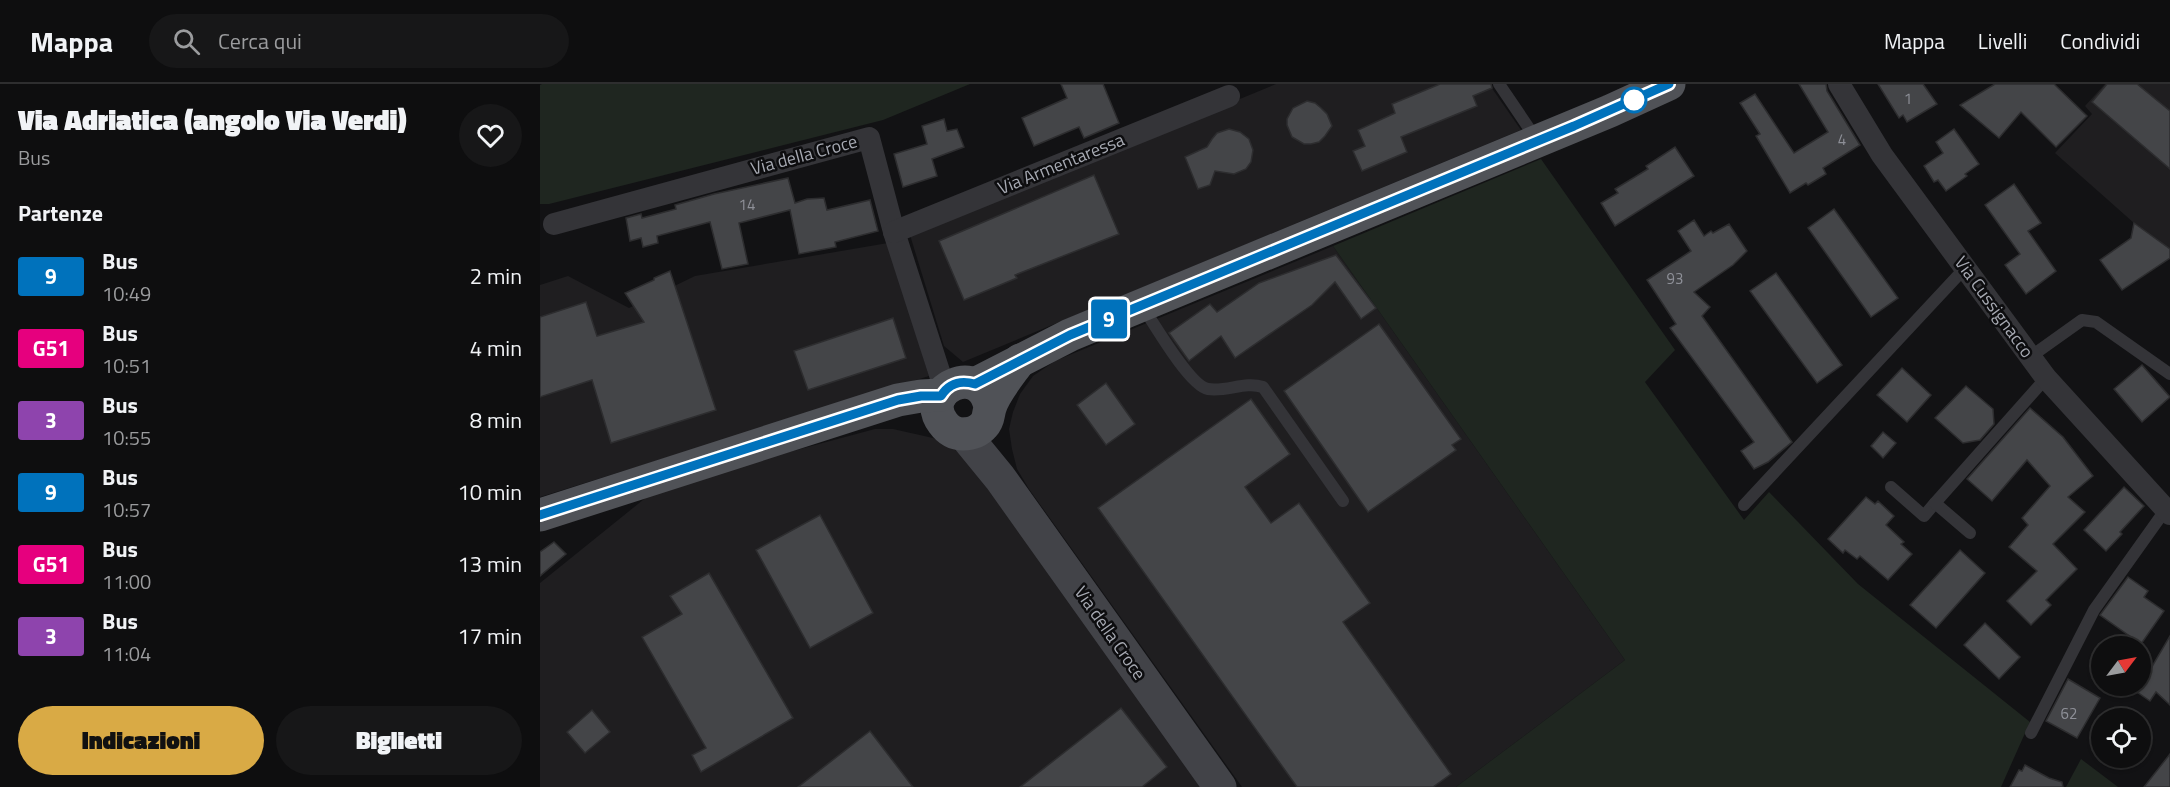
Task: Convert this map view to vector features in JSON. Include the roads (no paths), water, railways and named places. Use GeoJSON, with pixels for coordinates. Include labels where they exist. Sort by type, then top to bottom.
{"type":"FeatureCollection","features":[{"type":"Feature","properties":{"kind":"main road"},"geometry":{"type":"LineString","coordinates":[[540,515],[898,400],[921,396],[965,409],[1021,359],[1070,335],[1538,141],[1669,84]]}},
{"type":"Feature","properties":{"kind":"main road","name":"Via della Croce"},"geometry":{"type":"LineString","coordinates":[[965,409],[1000,478],[1218,786]]}},
{"type":"Feature","properties":{"kind":"street","name":"Via Cussignacco"},"geometry":{"type":"LineString","coordinates":[[1839,84],[1882,155],[2046,378],[2168,511]]}},
{"type":"Feature","properties":{"kind":"street","name":"Via Armentaressa"},"geometry":{"type":"LineString","coordinates":[[894,232],[1229,96]]}},
{"type":"Feature","properties":{"kind":"street","name":"Via della Croce"},"geometry":{"type":"LineString","coordinates":[[554,224],[869,138],[894,232],[965,409]]}},
{"type":"Feature","properties":{"kind":"lane"},"geometry":{"type":"LineString","coordinates":[[1498,84],[1538,141]]}},
{"type":"Feature","properties":{"kind":"lane"},"geometry":{"type":"LineString","coordinates":[[1744,505],[1965,268]]}},
{"type":"Feature","properties":{"kind":"lane"},"geometry":{"type":"LineString","coordinates":[[1143,306],[1166,344],[1198,385],[1209,390],[1253,384],[1263,387],[1343,501]]}},
{"type":"Feature","properties":{"kind":"lane"},"geometry":{"type":"LineString","coordinates":[[2030,357],[2082,320],[2096,322],[2170,374]]}},
{"type":"Feature","properties":{"kind":"lane"},"geometry":{"type":"LineString","coordinates":[[1890,487],[1923,516],[2046,378]]}},
{"type":"Feature","properties":{"kind":"lane"},"geometry":{"type":"LineString","coordinates":[[1935,503],[1970,533]]}},
{"type":"Feature","properties":{"kind":"lane"},"geometry":{"type":"LineString","coordinates":[[2031,733],[2094,610],[2168,511]]}}]}
